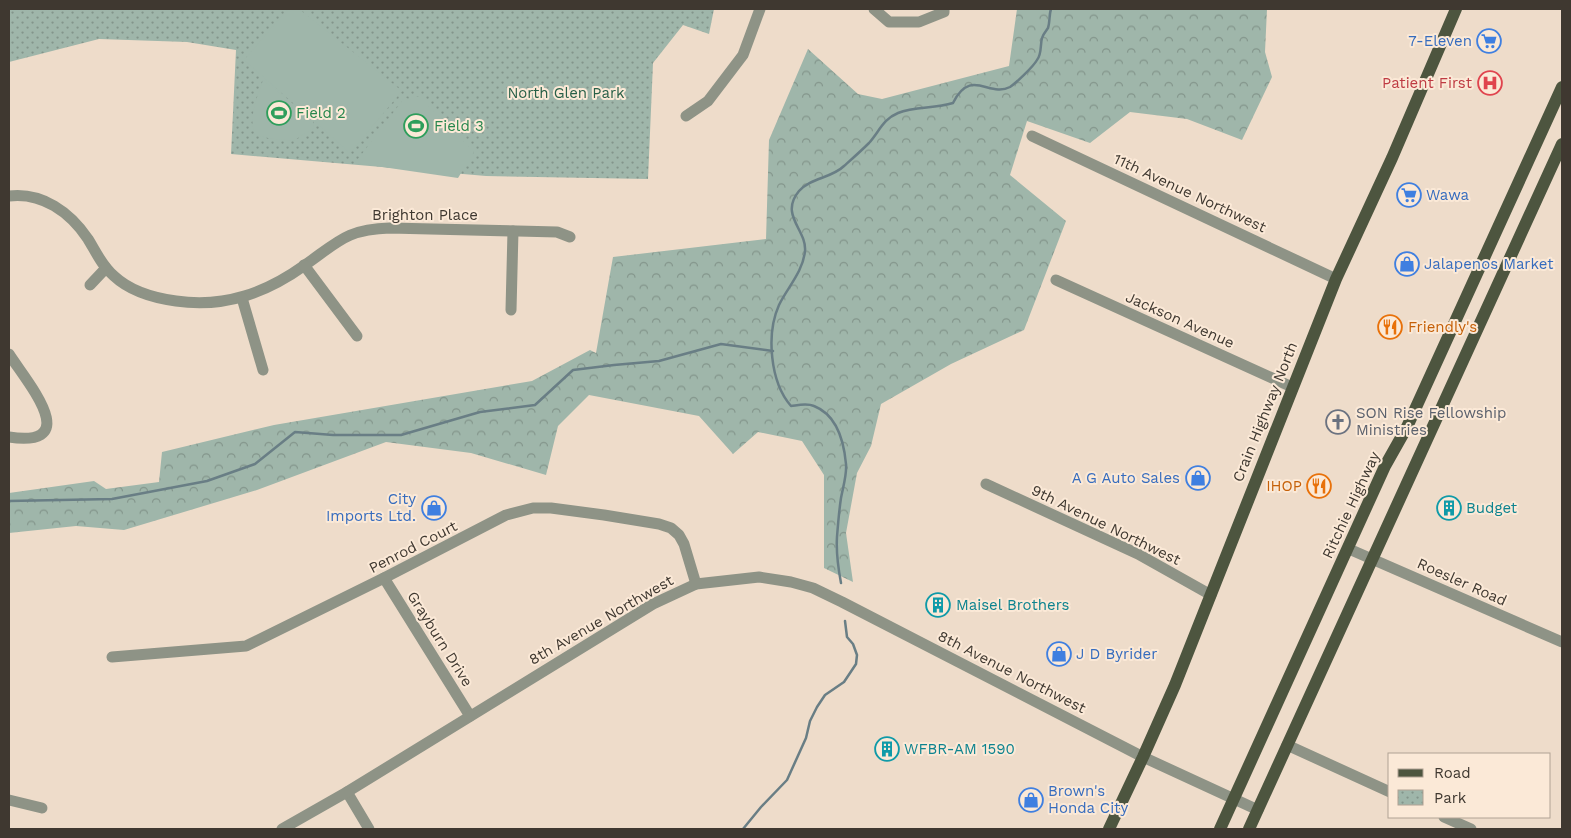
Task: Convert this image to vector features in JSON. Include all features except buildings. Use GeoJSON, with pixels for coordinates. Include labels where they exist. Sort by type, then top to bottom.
{"type":"FeatureCollection","features":[{"type":"Feature","properties":{"kind":"main road","name":"Crain Highway North"},"geometry":{"type":"LineString","coordinates":[[1109,829],[1144,757],[1211,595],[1336,279],[1409,119],[1456,9]]}},
{"type":"Feature","properties":{"kind":"main road","name":"Ritchie Highway"},"geometry":{"type":"LineString","coordinates":[[1220,829],[1562,87]]}},
{"type":"Feature","properties":{"kind":"main road"},"geometry":{"type":"LineString","coordinates":[[1249,829],[1562,144]]}},
{"type":"Feature","properties":{"kind":"street"},"geometry":{"type":"LineString","coordinates":[[686,116],[708,101],[743,55],[760,9]]}},
{"type":"Feature","properties":{"kind":"street"},"geometry":{"type":"LineString","coordinates":[[874,9],[889,22],[919,22],[944,12],[944,9]]}},
{"type":"Feature","properties":{"kind":"street","name":"11th Avenue Northwest"},"geometry":{"type":"LineString","coordinates":[[1032,136],[1336,279]]}},
{"type":"Feature","properties":{"kind":"street","name":"Brighton Place"},"geometry":{"type":"LineString","coordinates":[[9,196],[17,195],[35,198],[67,213],[79,227],[106,268],[114,276],[129,287],[158,298],[179,302],[220,302],[242,298],[270,287],[304,266],[344,237],[371,229],[557,232],[570,237]]}},
{"type":"Feature","properties":{"kind":"street"},"geometry":{"type":"LineString","coordinates":[[511,310],[513,232]]}},
{"type":"Feature","properties":{"kind":"street"},"geometry":{"type":"LineString","coordinates":[[304,266],[357,336]]}},
{"type":"Feature","properties":{"kind":"street"},"geometry":{"type":"LineString","coordinates":[[90,285],[106,268]]}},
{"type":"Feature","properties":{"kind":"street","name":"Jackson Avenue"},"geometry":{"type":"LineString","coordinates":[[1056,280],[1292,387]]}},
{"type":"Feature","properties":{"kind":"street"},"geometry":{"type":"LineString","coordinates":[[242,298],[263,370]]}},
{"type":"Feature","properties":{"kind":"street"},"geometry":{"type":"LineString","coordinates":[[9,354],[44,408],[48,419],[46,429],[38,438],[28,440],[9,437]]}},
{"type":"Feature","properties":{"kind":"street","name":"9th Avenue Northwest"},"geometry":{"type":"LineString","coordinates":[[986,484],[1138,554],[1211,595]]}},
{"type":"Feature","properties":{"kind":"street","name":"Penrod Court"},"geometry":{"type":"LineString","coordinates":[[112,657],[246,646],[506,515],[533,508],[551,508],[604,515],[659,524],[671,528],[679,535],[684,544],[696,584]]}},
{"type":"Feature","properties":{"kind":"street","name":"Roesler Road"},"geometry":{"type":"LineString","coordinates":[[1349,548],[1562,642]]}},
{"type":"Feature","properties":{"kind":"street","name":"8th Avenue Northwest"},"geometry":{"type":"LineString","coordinates":[[282,829],[347,792],[653,604],[696,584],[758,577],[791,582],[813,588],[1144,757],[1258,810]]}},
{"type":"Feature","properties":{"kind":"street","name":"Grayburn Drive"},"geometry":{"type":"LineString","coordinates":[[384,578],[470,716]]}},
{"type":"Feature","properties":{"kind":"street"},"geometry":{"type":"LineString","coordinates":[[1287,746],[1388,791]]}},
{"type":"Feature","properties":{"kind":"street"},"geometry":{"type":"LineString","coordinates":[[347,792],[369,829]]}},
{"type":"Feature","properties":{"kind":"street"},"geometry":{"type":"LineString","coordinates":[[9,800],[42,808]]}},
{"type":"Feature","properties":{"kind":"street"},"geometry":{"type":"LineString","coordinates":[[1446,818],[1471,829]]}},
{"type":"Feature","properties":{"kind":"green space","name":"North Glen Park"},"geometry":{"type":"Polygon","coordinates":[[[9,9],[714,9],[709,34],[683,25],[653,63],[648,179],[486,176],[231,154],[236,50],[187,42],[99,39],[9,62],[9,9]]]}},
{"type":"Feature","properties":{"kind":"green space"},"geometry":{"type":"Polygon","coordinates":[[[288,9],[299,9],[402,91],[350,153],[313,120],[314,128],[293,141],[255,135],[252,121],[253,114],[263,80],[302,111],[244,60],[288,9]]]}},
{"type":"Feature","properties":{"kind":"green space"},"geometry":{"type":"Polygon","coordinates":[[[1017,9],[1267,9],[1265,52],[1272,77],[1242,140],[1187,119],[1130,112],[1090,143],[1027,121],[1010,175],[1066,221],[1024,330],[951,364],[881,404],[871,446],[857,473],[846,533],[853,582],[824,568],[824,475],[802,441],[758,432],[733,454],[699,416],[589,395],[558,426],[546,475],[471,453],[386,442],[257,490],[124,530],[76,526],[9,533],[9,493],[94,481],[106,489],[159,482],[162,452],[274,425],[532,381],[590,350],[596,353],[613,257],[766,239],[769,140],[808,49],[858,94],[882,99],[1009,66],[1017,9]]]}},
{"type":"Feature","properties":{"kind":"green space","name":"Field 3"},"geometry":{"type":"Polygon","coordinates":[[[412,96],[420,97],[474,152],[458,178],[355,163],[405,97],[410,100],[412,96]]]}},
{"type":"Feature","properties":{"kind":"waterway"},"geometry":{"type":"LineString","coordinates":[[841,583],[837,537],[846,468],[841,438],[834,423],[822,410],[803,404],[791,406],[778,384],[772,357],[772,330],[775,317],[779,305],[804,259],[804,243],[793,215],[794,200],[799,191],[809,183],[844,166],[869,143],[885,122],[898,113],[911,109],[953,103],[960,92],[973,85],[995,89],[1010,87],[1039,58],[1042,38],[1049,26],[1051,9]]}},
{"type":"Feature","properties":{"kind":"waterway"},"geometry":{"type":"LineString","coordinates":[[9,501],[112,499],[207,481],[255,464],[295,432],[333,435],[401,435],[480,412],[535,405],[573,370],[659,361],[721,344],[773,351]]}},
{"type":"Feature","properties":{"kind":"waterway"},"geometry":{"type":"LineString","coordinates":[[743,829],[787,780],[806,738],[810,721],[817,707],[825,695],[844,682],[856,664],[857,655],[853,644],[847,637],[845,621]]}},
{"type":"Feature","properties":{"kind":"place","name":"7-Eleven"},"geometry":{"type":"Point","coordinates":[1489,41]}},
{"type":"Feature","properties":{"kind":"place","name":"Patient First"},"geometry":{"type":"Point","coordinates":[1490,83]}},
{"type":"Feature","properties":{"kind":"place","name":"Field 2"},"geometry":{"type":"Point","coordinates":[279,113]}},
{"type":"Feature","properties":{"kind":"place","name":"Field 3"},"geometry":{"type":"Point","coordinates":[416,126]}},
{"type":"Feature","properties":{"kind":"place","name":"Wawa"},"geometry":{"type":"Point","coordinates":[1409,195]}},
{"type":"Feature","properties":{"kind":"place","name":"Jalapenos Market"},"geometry":{"type":"Point","coordinates":[1407,264]}},
{"type":"Feature","properties":{"kind":"place","name":"Friendly's"},"geometry":{"type":"Point","coordinates":[1390,327]}},
{"type":"Feature","properties":{"kind":"place","name":"SON Rise Fellowship Ministries"},"geometry":{"type":"Point","coordinates":[1338,422]}},
{"type":"Feature","properties":{"kind":"place","name":"A G Auto Sales"},"geometry":{"type":"Point","coordinates":[1198,478]}},
{"type":"Feature","properties":{"kind":"place","name":"IHOP"},"geometry":{"type":"Point","coordinates":[1319,486]}},
{"type":"Feature","properties":{"kind":"place","name":"City Imports Ltd."},"geometry":{"type":"Point","coordinates":[434,508]}},
{"type":"Feature","properties":{"kind":"place","name":"Budget"},"geometry":{"type":"Point","coordinates":[1449,508]}},
{"type":"Feature","properties":{"kind":"place","name":"Maisel Brothers"},"geometry":{"type":"Point","coordinates":[938,605]}},
{"type":"Feature","properties":{"kind":"place","name":"J D Byrider"},"geometry":{"type":"Point","coordinates":[1059,654]}},
{"type":"Feature","properties":{"kind":"place","name":"WFBR-AM 1590"},"geometry":{"type":"Point","coordinates":[887,749]}},
{"type":"Feature","properties":{"kind":"place","name":"Brown's Honda City"},"geometry":{"type":"Point","coordinates":[1031,800]}}]}
